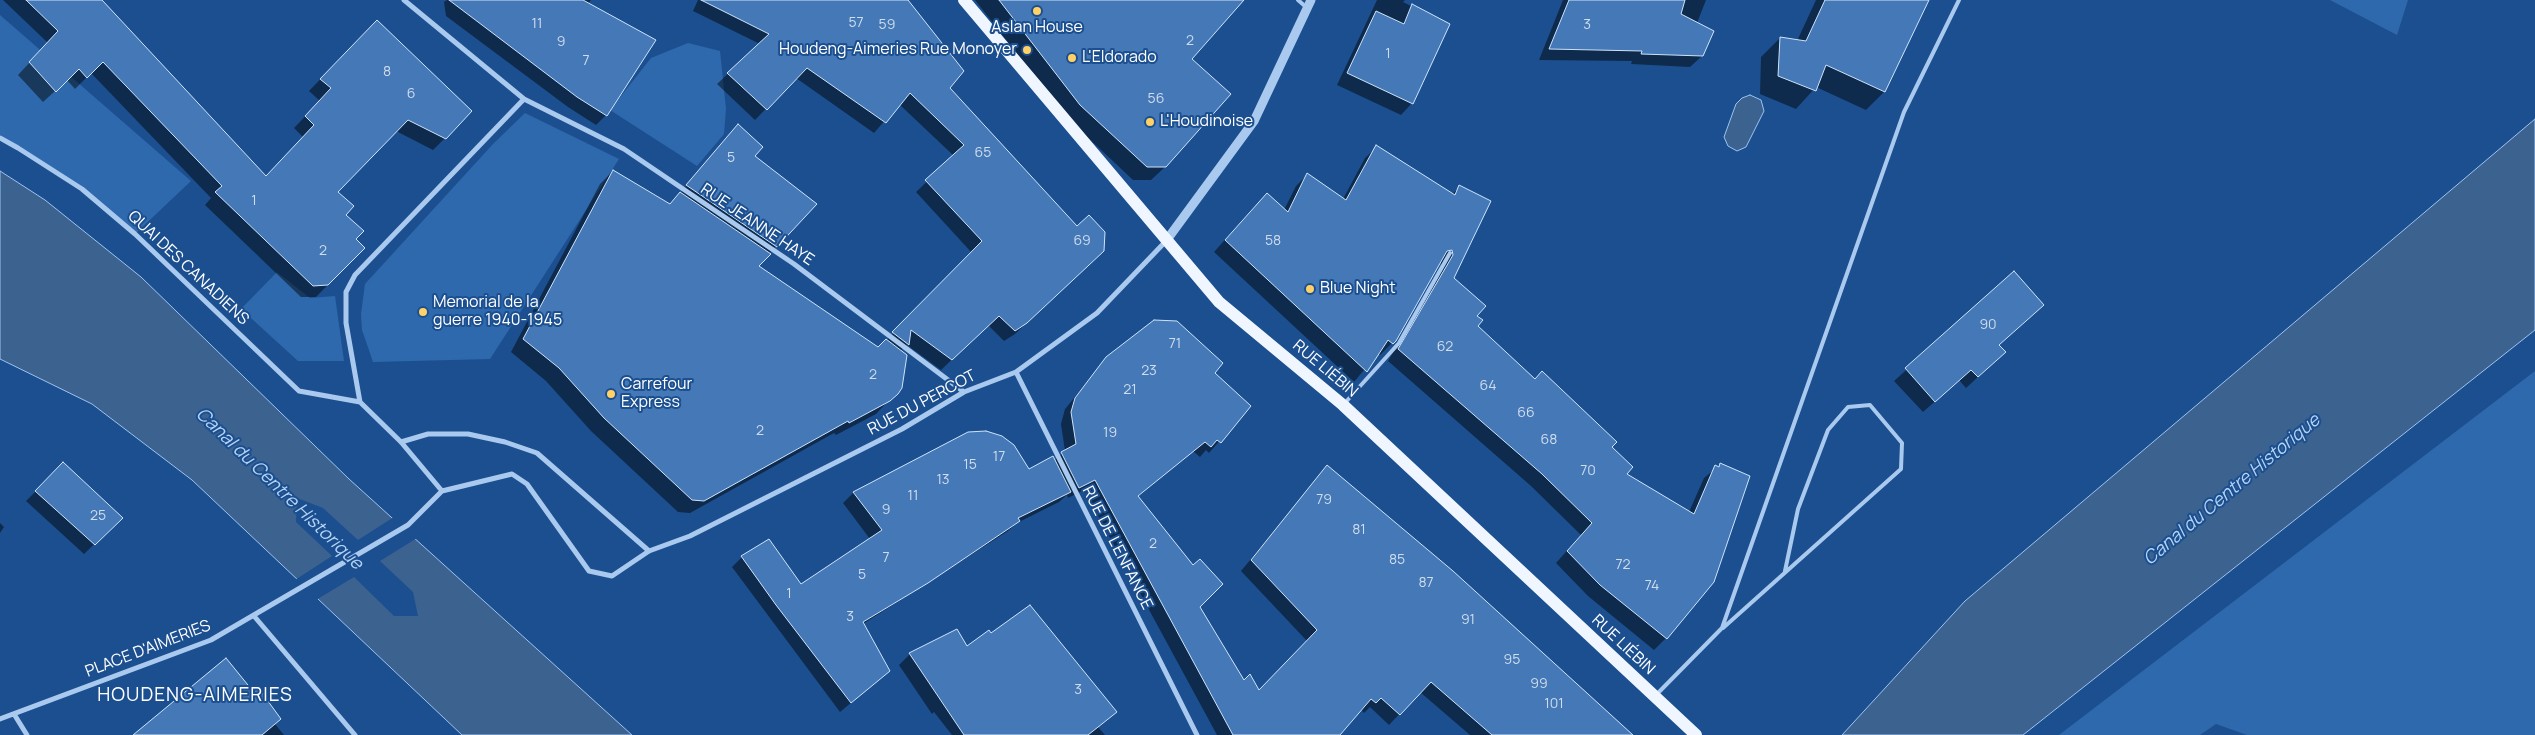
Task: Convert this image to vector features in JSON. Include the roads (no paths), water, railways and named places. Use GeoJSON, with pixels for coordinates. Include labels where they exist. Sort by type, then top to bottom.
{"type":"FeatureCollection","features":[{"type":"Feature","properties":{"kind":"main road","name":"RUE LIÉBIN"},"geometry":{"type":"LineString","coordinates":[[964,0],[1219,302],[1343,405],[1696,735]]}},
{"type":"Feature","properties":{"kind":"street","name":"RUE JEANNE HAYE"},"geometry":{"type":"LineString","coordinates":[[404,0],[524,99],[624,149],[794,264],[964,392]]}},
{"type":"Feature","properties":{"kind":"street"},"geometry":{"type":"LineString","coordinates":[[1166,241],[1254,121],[1309,4]]}},
{"type":"Feature","properties":{"kind":"street"},"geometry":{"type":"LineString","coordinates":[[442,491],[401,442],[360,402],[346,323],[346,292],[355,275],[524,99]]}},
{"type":"Feature","properties":{"kind":"street","name":"QUAI DES CANADIENS"},"geometry":{"type":"LineString","coordinates":[[0,138],[82,188],[135,234],[300,391],[360,402]]}},
{"type":"Feature","properties":{"kind":"street","name":"RUE DU PERCOT"},"geometry":{"type":"LineString","coordinates":[[442,491],[512,474],[528,484],[589,571],[612,576],[649,551],[690,536],[902,429],[964,392],[1016,372],[1098,313],[1166,241]]}},
{"type":"Feature","properties":{"kind":"street","name":"RUE DE L'ENFANCE"},"geometry":{"type":"LineString","coordinates":[[1016,372],[1197,735]]}},
{"type":"Feature","properties":{"kind":"street"},"geometry":{"type":"LineString","coordinates":[[401,442],[428,434],[468,434],[505,442],[538,454],[649,551]]}},
{"type":"Feature","properties":{"kind":"street","name":"PLACE D'AIMERIES"},"geometry":{"type":"LineString","coordinates":[[0,719],[211,640],[300,590],[408,525],[442,491]]}},
{"type":"Feature","properties":{"kind":"street"},"geometry":{"type":"LineString","coordinates":[[254,616],[355,735]]}},
{"type":"Feature","properties":{"kind":"street"},"geometry":{"type":"LineString","coordinates":[[14,714],[27,735]]}},
{"type":"Feature","properties":{"kind":"lane"},"geometry":{"type":"LineString","coordinates":[[1298,0],[1309,4]]}},
{"type":"Feature","properties":{"kind":"lane"},"geometry":{"type":"LineString","coordinates":[[1722,628],[1904,112],[1959,0]]}},
{"type":"Feature","properties":{"kind":"lane"},"geometry":{"type":"LineString","coordinates":[[1343,405],[1399,343],[1450,253]]}},
{"type":"Feature","properties":{"kind":"lane"},"geometry":{"type":"LineString","coordinates":[[1654,696],[1722,628],[1901,469],[1902,443],[1870,405],[1848,407],[1828,430],[1798,509],[1785,571]]}},
{"type":"Feature","properties":{"kind":"water"},"geometry":{"type":"Polygon","coordinates":[[[1750,95],[1761,100],[1764,111],[1746,147],[1737,151],[1728,146],[1724,137],[1736,104],[1742,98],[1750,95]]]}},
{"type":"Feature","properties":{"kind":"water","name":"Canal du Centre Historique"},"geometry":{"type":"Polygon","coordinates":[[[2535,119],[2535,330],[2023,735],[1842,735],[1965,601],[2535,119]]]}},
{"type":"Feature","properties":{"kind":"water","name":"Canal du Centre Historique"},"geometry":{"type":"Polygon","coordinates":[[[0,171],[45,200],[141,277],[349,479],[632,735],[462,735],[192,480],[92,404],[0,359],[0,171]]]}},
{"type":"Feature","properties":{"kind":"place","name":"Aslan House"},"geometry":{"type":"Point","coordinates":[1037,11]}},
{"type":"Feature","properties":{"kind":"place","name":"Houdeng-Aimeries Rue Monoyer"},"geometry":{"type":"Point","coordinates":[1027,50]}},
{"type":"Feature","properties":{"kind":"place","name":"L'Eldorado"},"geometry":{"type":"Point","coordinates":[1072,58]}},
{"type":"Feature","properties":{"kind":"place","name":"L'Houdinoise"},"geometry":{"type":"Point","coordinates":[1150,122]}},
{"type":"Feature","properties":{"kind":"place","name":"Blue Night"},"geometry":{"type":"Point","coordinates":[1310,289]}},
{"type":"Feature","properties":{"kind":"place","name":"Memorial de la guerre 1940-1945"},"geometry":{"type":"Point","coordinates":[423,312]}},
{"type":"Feature","properties":{"kind":"place","name":"Carrefour Express"},"geometry":{"type":"Point","coordinates":[611,394]}},
{"type":"Feature","properties":{"kind":"district","name":"HOUDENG-AIMERIES"},"geometry":{"type":"Point","coordinates":[195,696]}}]}
